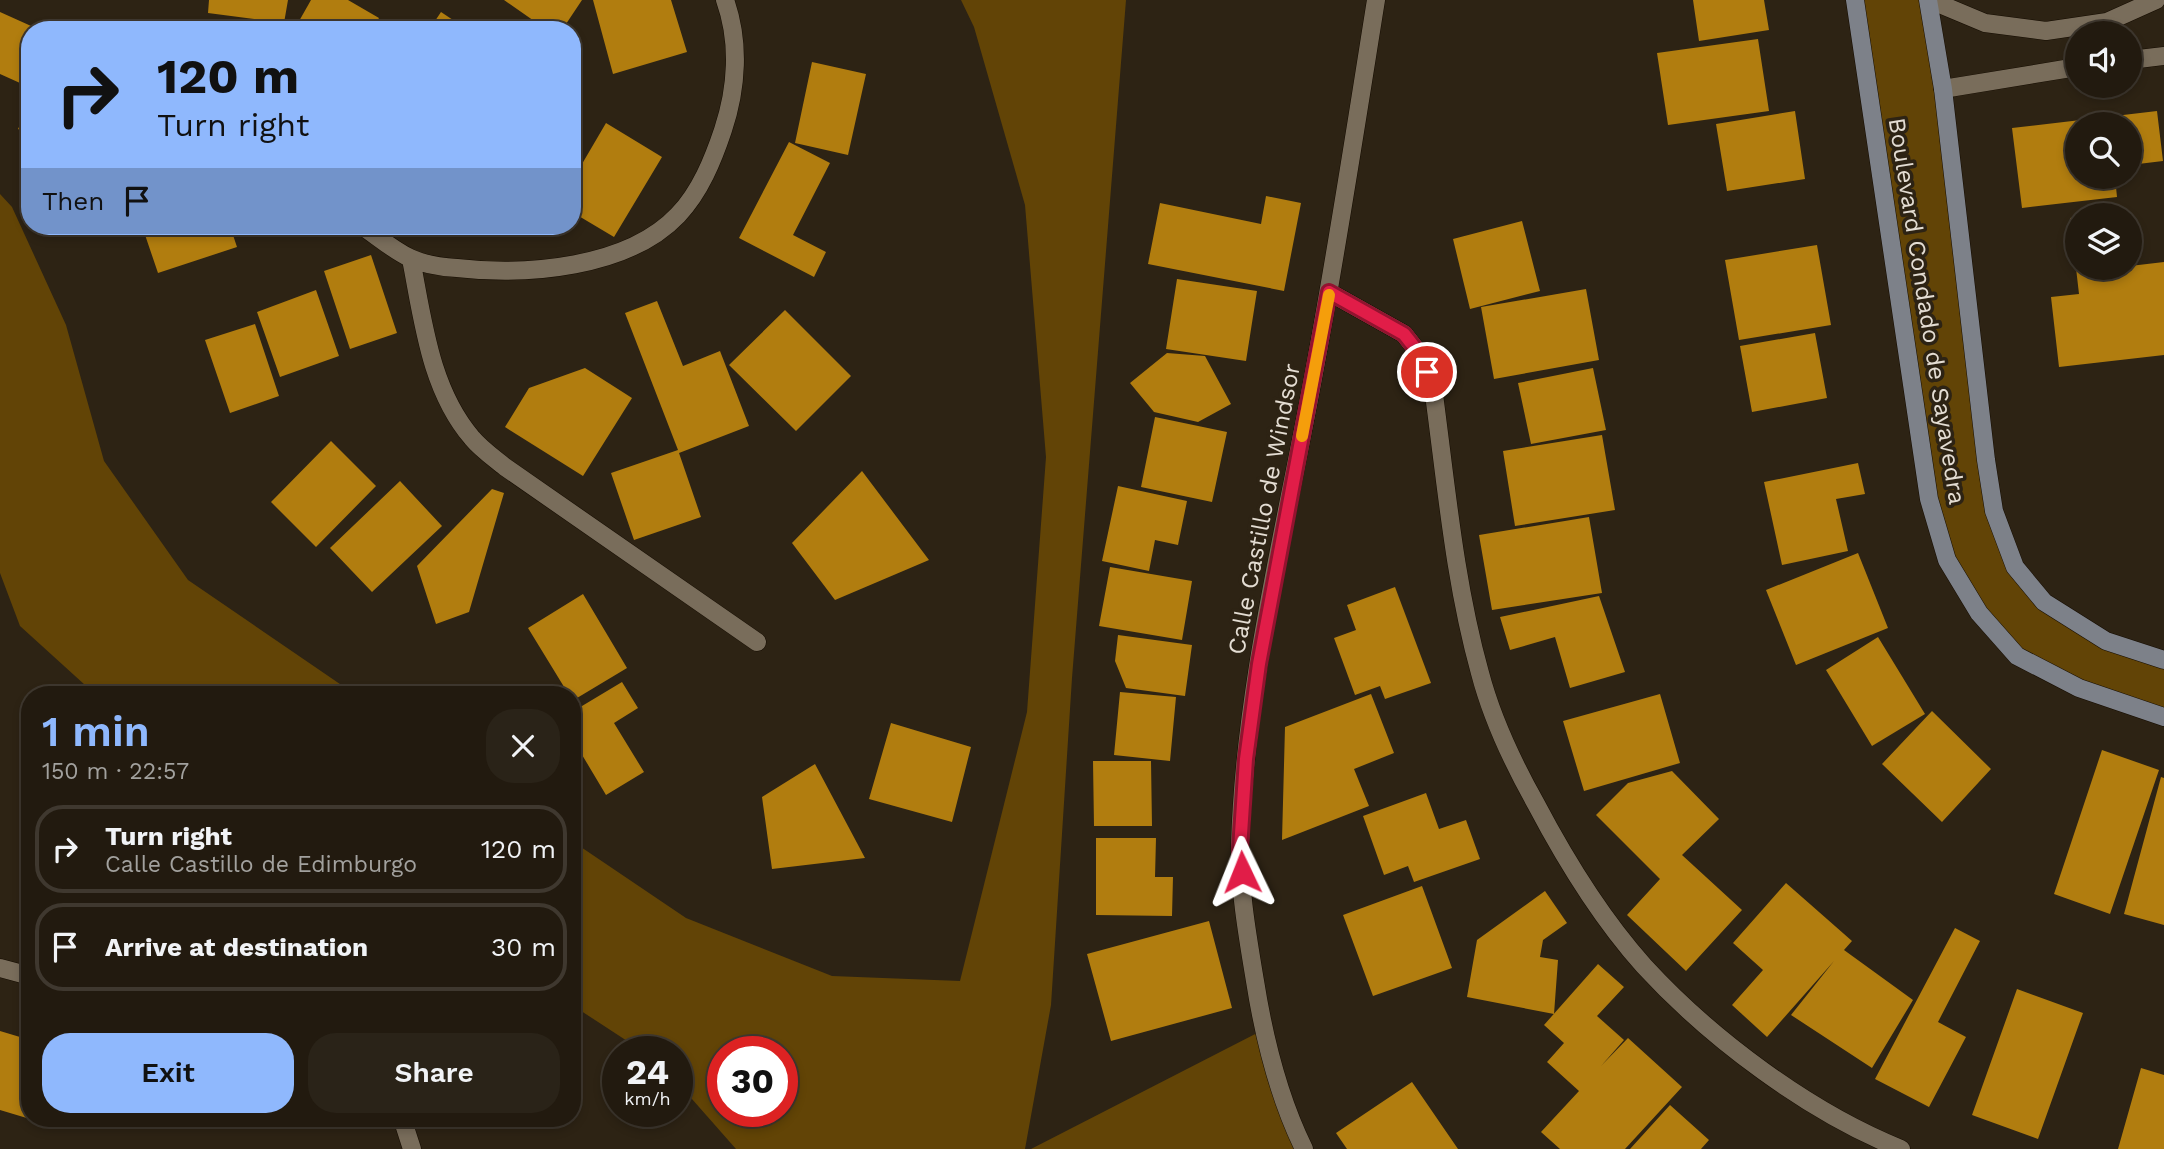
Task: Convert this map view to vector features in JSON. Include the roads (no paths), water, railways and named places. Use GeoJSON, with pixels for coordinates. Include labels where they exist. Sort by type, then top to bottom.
{"type":"FeatureCollection","features":[{"type":"Feature","properties":{"kind":"street"},"geometry":{"type":"LineString","coordinates":[[376,235],[411,258],[434,266],[474,270],[525,270],[579,264],[616,253],[653,235],[678,215],[698,188],[714,156],[728,116],[736,68],[732,20],[725,0]]}},
{"type":"Feature","properties":{"kind":"street","name":"Calle Castillo de Windsor"},"geometry":{"type":"LineString","coordinates":[[1304,1149],[1290,1121],[1263,1030],[1248,939],[1240,849],[1246,759],[1259,664],[1329,292],[1376,0]]}},
{"type":"Feature","properties":{"kind":"street","name":"Boulevard Condado de Sayavedra"},"geometry":{"type":"LineString","coordinates":[[1855,0],[1929,499],[1947,560],[1979,613],[2017,656],[2079,688],[2164,717]]}},
{"type":"Feature","properties":{"kind":"street"},"geometry":{"type":"LineString","coordinates":[[1929,0],[1985,23],[2046,30],[2107,22],[2156,0]]}},
{"type":"Feature","properties":{"kind":"street","name":"Boulevard Condado de Sayavedra"},"geometry":{"type":"LineString","coordinates":[[1929,0],[1943,89],[1994,511],[2015,567],[2045,602],[2106,641],[2164,660]]}},
{"type":"Feature","properties":{"kind":"street"},"geometry":{"type":"LineString","coordinates":[[2142,59],[2164,56]]}},
{"type":"Feature","properties":{"kind":"street"},"geometry":{"type":"LineString","coordinates":[[1943,89],[2065,68]]}},
{"type":"Feature","properties":{"kind":"street"},"geometry":{"type":"LineString","coordinates":[[411,258],[430,351],[447,401],[473,439],[505,467],[757,642]]}},
{"type":"Feature","properties":{"kind":"street"},"geometry":{"type":"LineString","coordinates":[[1329,292],[1404,334],[1422,357],[1433,387],[1467,622],[1480,676],[1500,731],[1563,855],[1599,908],[1644,966],[1700,1020],[1764,1072],[1832,1116],[1901,1149]]}},
{"type":"Feature","properties":{"kind":"street"},"geometry":{"type":"LineString","coordinates":[[0,968],[21,974]]}},
{"type":"Feature","properties":{"kind":"street"},"geometry":{"type":"LineString","coordinates":[[405,1127],[412,1149]]}}]}
